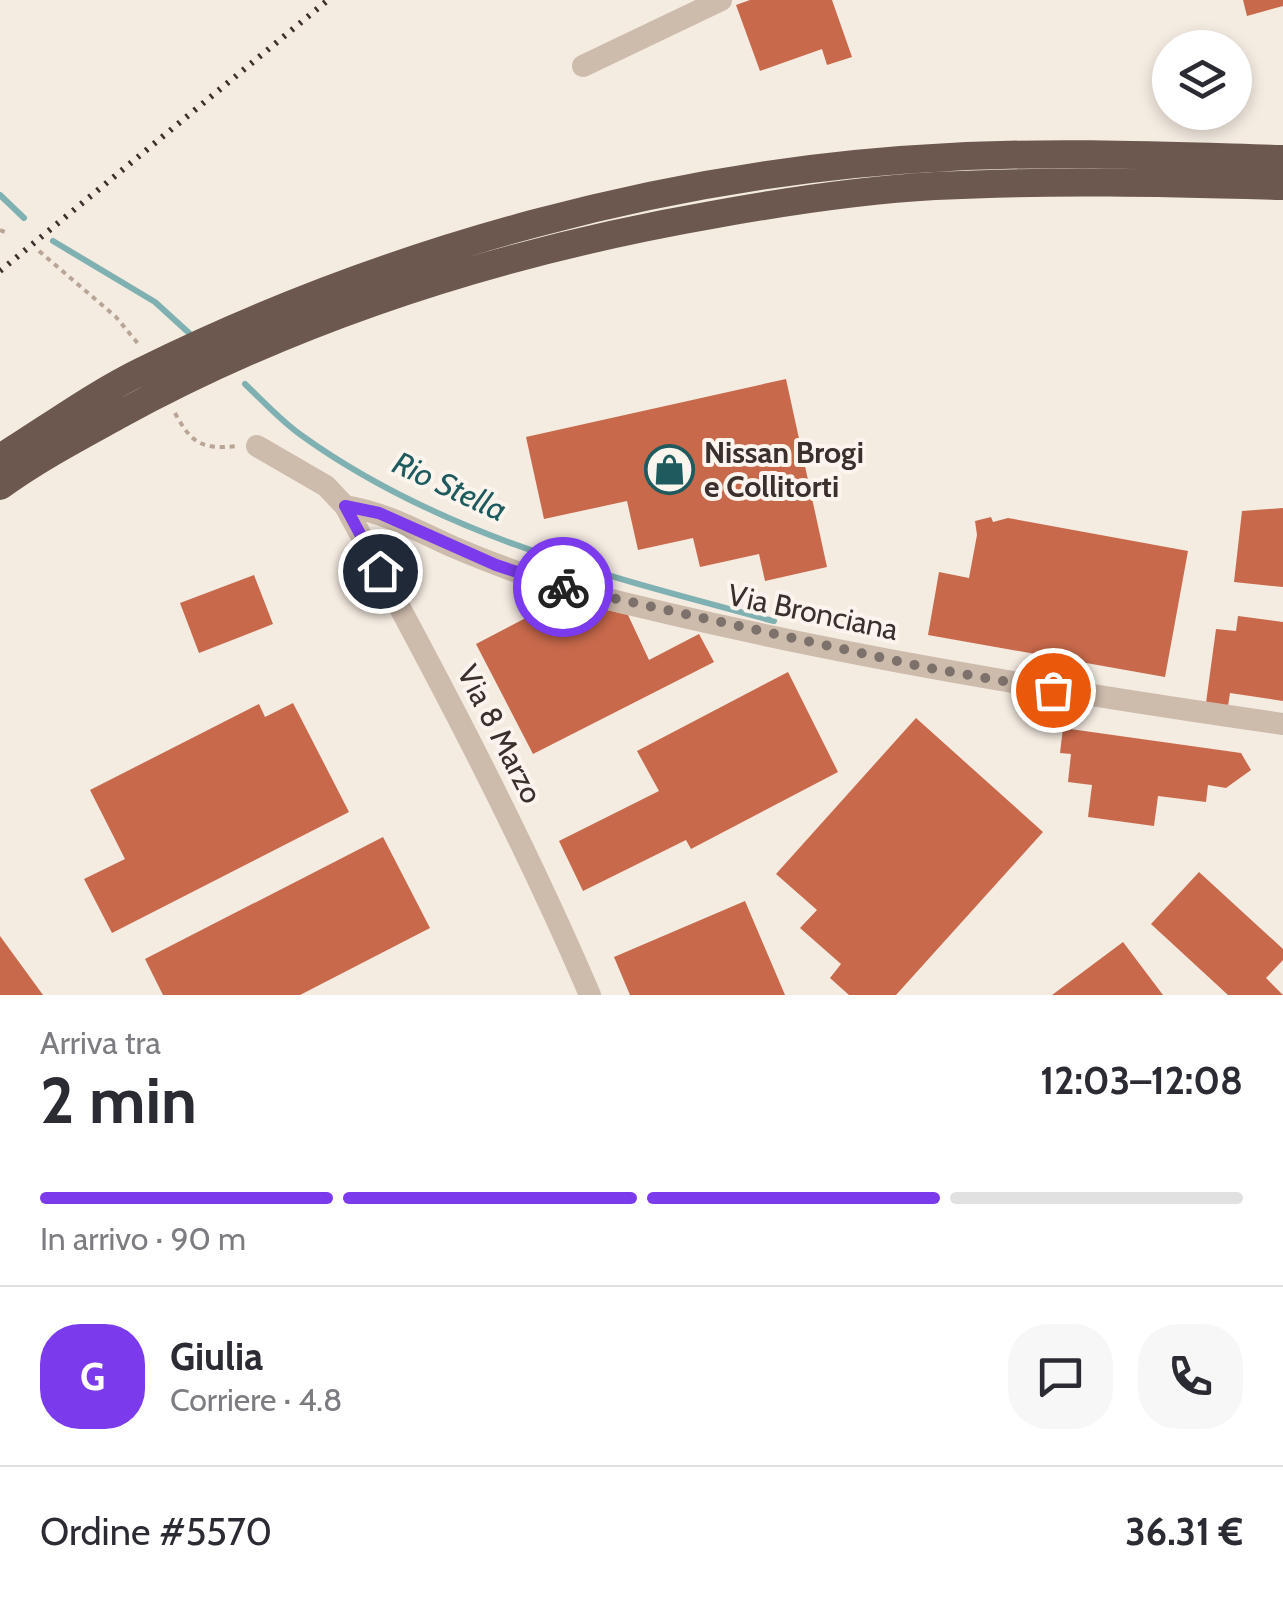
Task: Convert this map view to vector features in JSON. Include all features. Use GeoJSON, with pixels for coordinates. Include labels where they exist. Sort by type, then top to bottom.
{"type":"FeatureCollection","features":[{"type":"Feature","properties":{"kind":"highway"},"geometry":{"type":"LineString","coordinates":[[0,486],[76,439],[276,339],[426,285],[554,247],[800,185],[948,156],[1283,158]]}},
{"type":"Feature","properties":{"kind":"highway"},"geometry":{"type":"LineString","coordinates":[[0,458],[139,372],[252,321],[388,268],[521,228],[646,197],[800,185],[1283,186]]}},
{"type":"Feature","properties":{"kind":"street"},"geometry":{"type":"LineString","coordinates":[[583,66],[721,0]]}},
{"type":"Feature","properties":{"kind":"street"},"geometry":{"type":"LineString","coordinates":[[257,446],[326,486],[345,506]]}},
{"type":"Feature","properties":{"kind":"street","name":"Via Bronciana"},"geometry":{"type":"LineString","coordinates":[[345,506],[394,519],[541,581],[660,611],[1085,696],[1283,724]]}},
{"type":"Feature","properties":{"kind":"street","name":"Via 8 Marzo"},"geometry":{"type":"LineString","coordinates":[[345,506],[543,885],[590,995]]}},
{"type":"Feature","properties":{"kind":"path"},"geometry":{"type":"LineString","coordinates":[[0,230],[8,232]]}},
{"type":"Feature","properties":{"kind":"path"},"geometry":{"type":"LineString","coordinates":[[39,251],[116,317],[143,350]]}},
{"type":"Feature","properties":{"kind":"path"},"geometry":{"type":"LineString","coordinates":[[175,412],[187,436],[196,442],[229,448],[257,446]]}},
{"type":"Feature","properties":{"kind":"building"},"geometry":{"type":"Polygon","coordinates":[[[750,0],[832,0],[852,57],[827,65],[822,49],[760,71],[736,5],[750,0]]]}},
{"type":"Feature","properties":{"kind":"building"},"geometry":{"type":"Polygon","coordinates":[[[1243,0],[1283,0],[1283,6],[1247,16],[1243,0]]]}},
{"type":"Feature","properties":{"kind":"building","name":"Nissan Brogi e Collitorti"},"geometry":{"type":"Polygon","coordinates":[[[786,379],[827,567],[765,581],[759,554],[700,567],[693,538],[638,550],[627,501],[544,519],[526,437],[786,379]]]}},
{"type":"Feature","properties":{"kind":"building"},"geometry":{"type":"Polygon","coordinates":[[[1283,508],[1283,587],[1234,582],[1242,511],[1283,508]]]}},
{"type":"Feature","properties":{"kind":"building"},"geometry":{"type":"Polygon","coordinates":[[[991,517],[993,522],[1008,518],[1188,551],[1165,677],[928,635],[939,572],[969,578],[977,535],[975,521],[991,517]]]}},
{"type":"Feature","properties":{"kind":"building"},"geometry":{"type":"Polygon","coordinates":[[[254,575],[273,624],[199,653],[180,603],[254,575]]]}},
{"type":"Feature","properties":{"kind":"building"},"geometry":{"type":"Polygon","coordinates":[[[562,599],[628,615],[649,660],[699,634],[714,662],[533,754],[476,644],[562,599]]]}},
{"type":"Feature","properties":{"kind":"building"},"geometry":{"type":"Polygon","coordinates":[[[1238,616],[1283,622],[1283,701],[1230,693],[1228,706],[1206,703],[1216,629],[1236,631],[1238,616]]]}},
{"type":"Feature","properties":{"kind":"building"},"geometry":{"type":"Polygon","coordinates":[[[788,672],[838,772],[691,849],[686,840],[583,891],[559,841],[659,791],[637,751],[788,672]]]}},
{"type":"Feature","properties":{"kind":"building"},"geometry":{"type":"Polygon","coordinates":[[[293,703],[349,812],[112,933],[84,879],[125,859],[90,790],[259,704],[265,717],[293,703]]]}},
{"type":"Feature","properties":{"kind":"building"},"geometry":{"type":"Polygon","coordinates":[[[916,718],[1043,832],[896,995],[849,995],[830,978],[841,964],[800,928],[817,910],[776,874],[916,718]]]}},
{"type":"Feature","properties":{"kind":"building"},"geometry":{"type":"Polygon","coordinates":[[[1063,728],[1241,753],[1251,770],[1226,788],[1208,785],[1206,802],[1158,796],[1154,826],[1088,817],[1092,785],[1068,782],[1071,754],[1060,753],[1063,728]]]}},
{"type":"Feature","properties":{"kind":"building"},"geometry":{"type":"Polygon","coordinates":[[[383,837],[430,928],[300,995],[163,995],[145,959],[383,837]]]}},
{"type":"Feature","properties":{"kind":"building"},"geometry":{"type":"Polygon","coordinates":[[[1199,872],[1283,949],[1283,960],[1266,978],[1283,995],[1228,995],[1151,924],[1199,872]]]}},
{"type":"Feature","properties":{"kind":"building"},"geometry":{"type":"Polygon","coordinates":[[[745,901],[785,995],[630,995],[614,957],[745,901]]]}},
{"type":"Feature","properties":{"kind":"building"},"geometry":{"type":"Polygon","coordinates":[[[0,936],[43,995],[0,995],[0,936]]]}},
{"type":"Feature","properties":{"kind":"building"},"geometry":{"type":"Polygon","coordinates":[[[1123,942],[1163,995],[1052,995],[1123,942]]]}},
{"type":"Feature","properties":{"kind":"waterway","name":"Rio Stella"},"geometry":{"type":"LineString","coordinates":[[0,195],[24,218]]}},
{"type":"Feature","properties":{"kind":"waterway","name":"Rio Stella"},"geometry":{"type":"LineString","coordinates":[[53,241],[155,302],[189,333]]}},
{"type":"Feature","properties":{"kind":"waterway","name":"Rio Stella"},"geometry":{"type":"LineString","coordinates":[[245,384],[294,429],[355,470],[469,527],[589,569],[774,621]]}},
{"type":"Feature","properties":{"kind":"railway"},"geometry":{"type":"LineString","coordinates":[[0,271],[328,0]]}},
{"type":"Feature","properties":{"kind":"way so far"},"geometry":{"type":"LineString","coordinates":[[563,587],[924,667],[1053,690]]}},
{"type":"Feature","properties":{"kind":"place","name":"Nissan Brogi e Collitorti"},"geometry":{"type":"Point","coordinates":[669,469]}},
{"type":"Feature","properties":{"kind":"route"},"geometry":{"type":"LineString","coordinates":[[380,571],[345,506],[379,513],[496,565],[563,587]]}}]}
